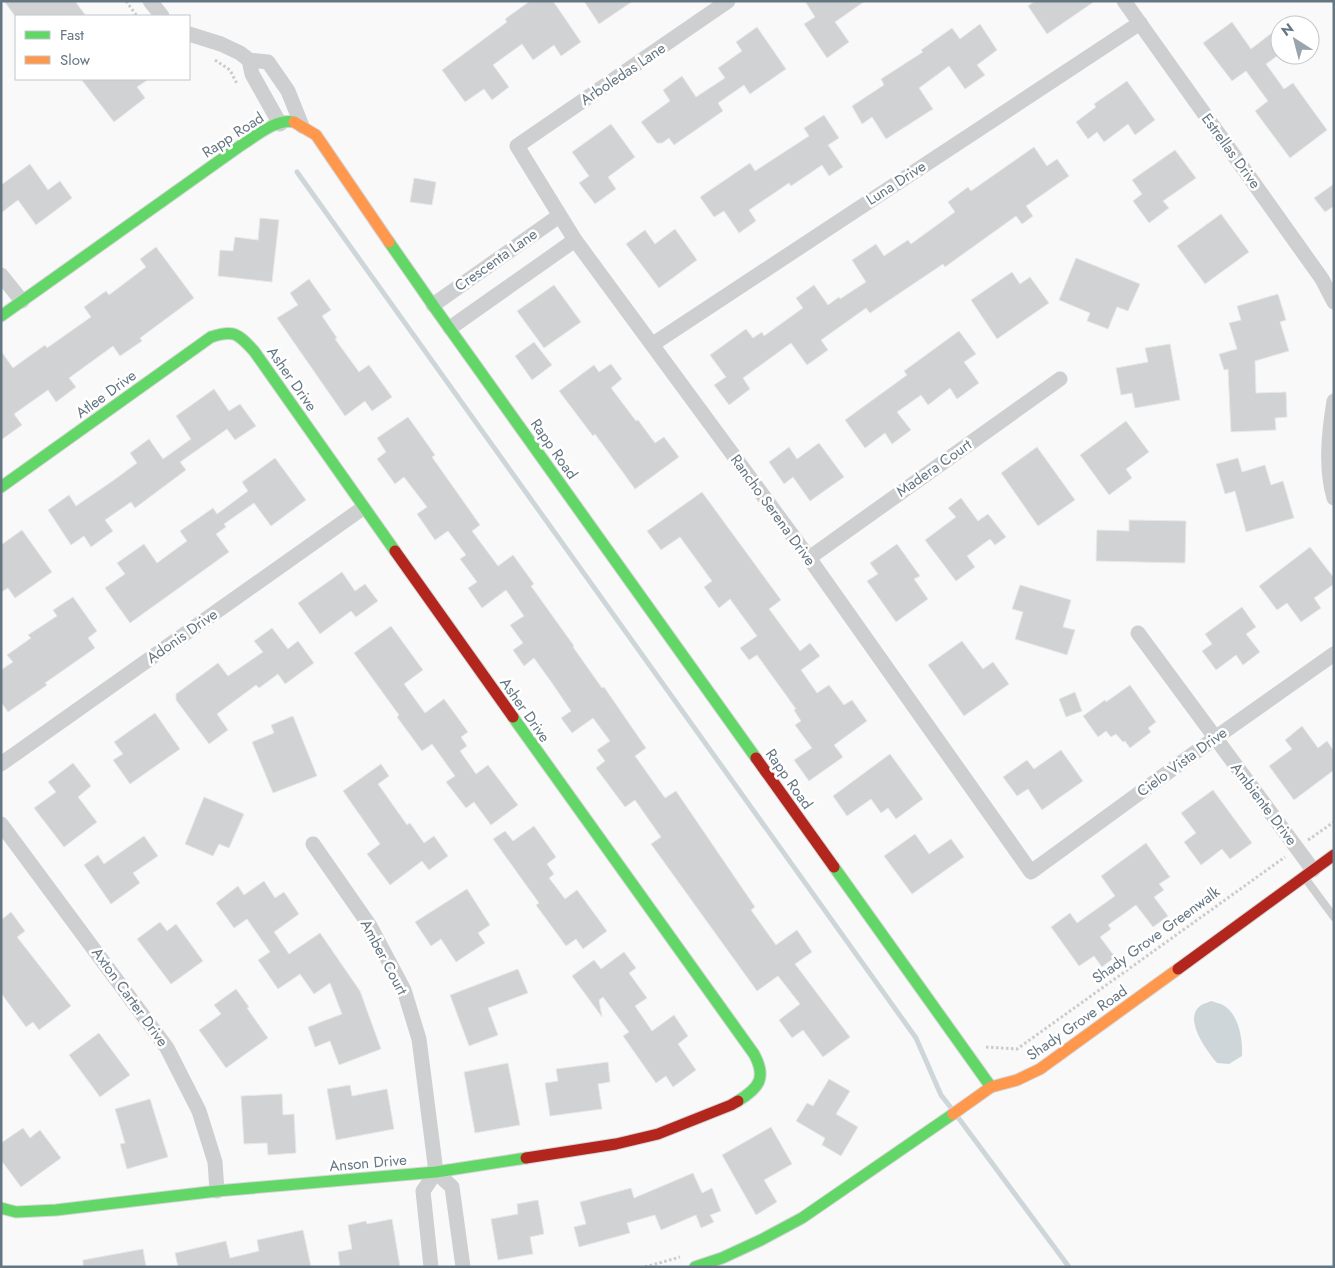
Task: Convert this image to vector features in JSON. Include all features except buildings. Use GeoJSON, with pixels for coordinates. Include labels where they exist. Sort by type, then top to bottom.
{"type":"FeatureCollection","features":[{"type":"Feature","properties":{"kind":"street"},"geometry":{"type":"LineString","coordinates":[[150,1],[161,15]]}},
{"type":"Feature","properties":{"kind":"street","name":"Arboledas Lane"},"geometry":{"type":"LineString","coordinates":[[517,146],[728,1]]}},
{"type":"Feature","properties":{"kind":"street","name":"Estrellas Drive"},"geometry":{"type":"LineString","coordinates":[[1124,1],[1322,279],[1334,302]]}},
{"type":"Feature","properties":{"kind":"street","name":"Luna Drive"},"geometry":{"type":"LineString","coordinates":[[653,344],[1140,23]]}},
{"type":"Feature","properties":{"kind":"street"},"geometry":{"type":"LineString","coordinates":[[190,34],[221,44],[240,53],[249,60],[268,62],[288,91],[302,126]]}},
{"type":"Feature","properties":{"kind":"street"},"geometry":{"type":"LineString","coordinates":[[249,60],[252,74],[280,124]]}},
{"type":"Feature","properties":{"kind":"street","name":"Rapp Road"},"geometry":{"type":"LineString","coordinates":[[1,316],[240,146],[285,121],[302,126],[316,135],[450,328],[991,1087]]}},
{"type":"Feature","properties":{"kind":"street","name":"Rancho Serena Drive"},"geometry":{"type":"LineString","coordinates":[[517,146],[575,240],[809,558],[1031,872]]}},
{"type":"Feature","properties":{"kind":"street","name":"Crescenta Lane"},"geometry":{"type":"LineString","coordinates":[[433,304],[559,216]]}},
{"type":"Feature","properties":{"kind":"street","name":"Crescenta Lane"},"geometry":{"type":"LineString","coordinates":[[450,328],[575,240]]}},
{"type":"Feature","properties":{"kind":"street"},"geometry":{"type":"LineString","coordinates":[[1,275],[22,301]]}},
{"type":"Feature","properties":{"kind":"street","name":"Atlee Drive"},"geometry":{"type":"LineString","coordinates":[[1,487],[211,337],[223,332],[232,332]]}},
{"type":"Feature","properties":{"kind":"street","name":"Asher Drive"},"geometry":{"type":"LineString","coordinates":[[232,332],[238,334],[254,351],[619,868],[754,1054],[760,1065],[760,1081],[752,1092],[731,1105]]}},
{"type":"Feature","properties":{"kind":"street","name":"Madera Court"},"geometry":{"type":"LineString","coordinates":[[809,558],[1060,379]]}},
{"type":"Feature","properties":{"kind":"street"},"geometry":{"type":"LineString","coordinates":[[1334,401],[1329,430],[1331,488],[1334,498]]}},
{"type":"Feature","properties":{"kind":"street","name":"Adonis Drive"},"geometry":{"type":"LineString","coordinates":[[1,764],[364,508]]}},
{"type":"Feature","properties":{"kind":"street","name":"Ambiente Drive"},"geometry":{"type":"LineString","coordinates":[[1138,633],[1297,848],[1308,873]]}},
{"type":"Feature","properties":{"kind":"street","name":"Cielo Vista Drive"},"geometry":{"type":"LineString","coordinates":[[1031,872],[1214,738],[1334,654]]}},
{"type":"Feature","properties":{"kind":"street","name":"Axton Carter Drive"},"geometry":{"type":"LineString","coordinates":[[1,824],[167,1048],[199,1111],[215,1162],[217,1191]]}},
{"type":"Feature","properties":{"kind":"street","name":"Amber Court"},"geometry":{"type":"LineString","coordinates":[[312,844],[370,926],[404,990],[419,1039],[436,1172]]}},
{"type":"Feature","properties":{"kind":"street","name":"Shady Grove Road"},"geometry":{"type":"LineString","coordinates":[[695,1267],[722,1258],[802,1218],[991,1087],[1017,1080],[1040,1069],[1334,855]]}},
{"type":"Feature","properties":{"kind":"street","name":"Anson Drive"},"geometry":{"type":"LineString","coordinates":[[1,1208],[16,1212],[56,1210],[217,1191],[436,1172],[616,1144],[658,1134],[731,1105]]}},
{"type":"Feature","properties":{"kind":"street"},"geometry":{"type":"LineString","coordinates":[[432,1267],[423,1191],[436,1172],[452,1187],[463,1267]]}},
{"type":"Feature","properties":{"kind":"lane"},"geometry":{"type":"LineString","coordinates":[[1308,873],[1334,917]]}},
{"type":"Feature","properties":{"kind":"path"},"geometry":{"type":"LineString","coordinates":[[126,1],[136,15]]}},
{"type":"Feature","properties":{"kind":"path"},"geometry":{"type":"LineString","coordinates":[[207,57],[230,70],[245,98],[259,88]]}},
{"type":"Feature","properties":{"kind":"path","name":"Shady Grove Greenwalk"},"geometry":{"type":"LineString","coordinates":[[986,1047],[1017,1049],[1334,822]]}},
{"type":"Feature","properties":{"kind":"shaded area"},"geometry":{"type":"Polygon","coordinates":[[[1211,1001],[1228,1009],[1239,1028],[1242,1056],[1229,1064],[1217,1063],[1198,1035],[1195,1027],[1195,1012],[1201,1005],[1211,1001]]]}},
{"type":"Feature","properties":{"kind":"waterway"},"geometry":{"type":"LineString","coordinates":[[297,172],[916,1038],[941,1095],[952,1109]]}},
{"type":"Feature","properties":{"kind":"waterway"},"geometry":{"type":"LineString","coordinates":[[957,1116],[1069,1267]]}},
{"type":"Feature","properties":{"kind":"traffic: fast"},"geometry":{"type":"LineString","coordinates":[[1,316],[259,133],[273,125],[294,122]]}},
{"type":"Feature","properties":{"kind":"traffic: fast"},"geometry":{"type":"LineString","coordinates":[[389,242],[756,758]]}},
{"type":"Feature","properties":{"kind":"traffic: fast"},"geometry":{"type":"LineString","coordinates":[[1,487],[211,337],[230,333],[239,337],[254,351],[395,551]]}},
{"type":"Feature","properties":{"kind":"traffic: fast"},"geometry":{"type":"LineString","coordinates":[[513,717],[754,1054],[760,1070],[759,1082],[751,1092],[738,1101]]}},
{"type":"Feature","properties":{"kind":"traffic: fast"},"geometry":{"type":"LineString","coordinates":[[834,867],[991,1087]]}},
{"type":"Feature","properties":{"kind":"traffic: fast"},"geometry":{"type":"LineString","coordinates":[[695,1267],[722,1258],[802,1218],[953,1114]]}},
{"type":"Feature","properties":{"kind":"traffic: fast"},"geometry":{"type":"LineString","coordinates":[[1,1208],[16,1212],[56,1210],[217,1191],[436,1172],[526,1158]]}},
{"type":"Feature","properties":{"kind":"traffic: slow"},"geometry":{"type":"LineString","coordinates":[[294,122],[316,135],[389,242]]}},
{"type":"Feature","properties":{"kind":"traffic: slow"},"geometry":{"type":"LineString","coordinates":[[953,1114],[991,1087],[1017,1080],[1040,1069],[1178,969]]}},
{"type":"Feature","properties":{"kind":"traffic: jam"},"geometry":{"type":"LineString","coordinates":[[395,551],[513,717]]}},
{"type":"Feature","properties":{"kind":"traffic: jam"},"geometry":{"type":"LineString","coordinates":[[756,758],[834,867]]}},
{"type":"Feature","properties":{"kind":"traffic: jam"},"geometry":{"type":"LineString","coordinates":[[1178,969],[1334,855]]}},
{"type":"Feature","properties":{"kind":"traffic: jam"},"geometry":{"type":"LineString","coordinates":[[526,1158],[616,1144],[658,1134],[738,1101]]}}]}
